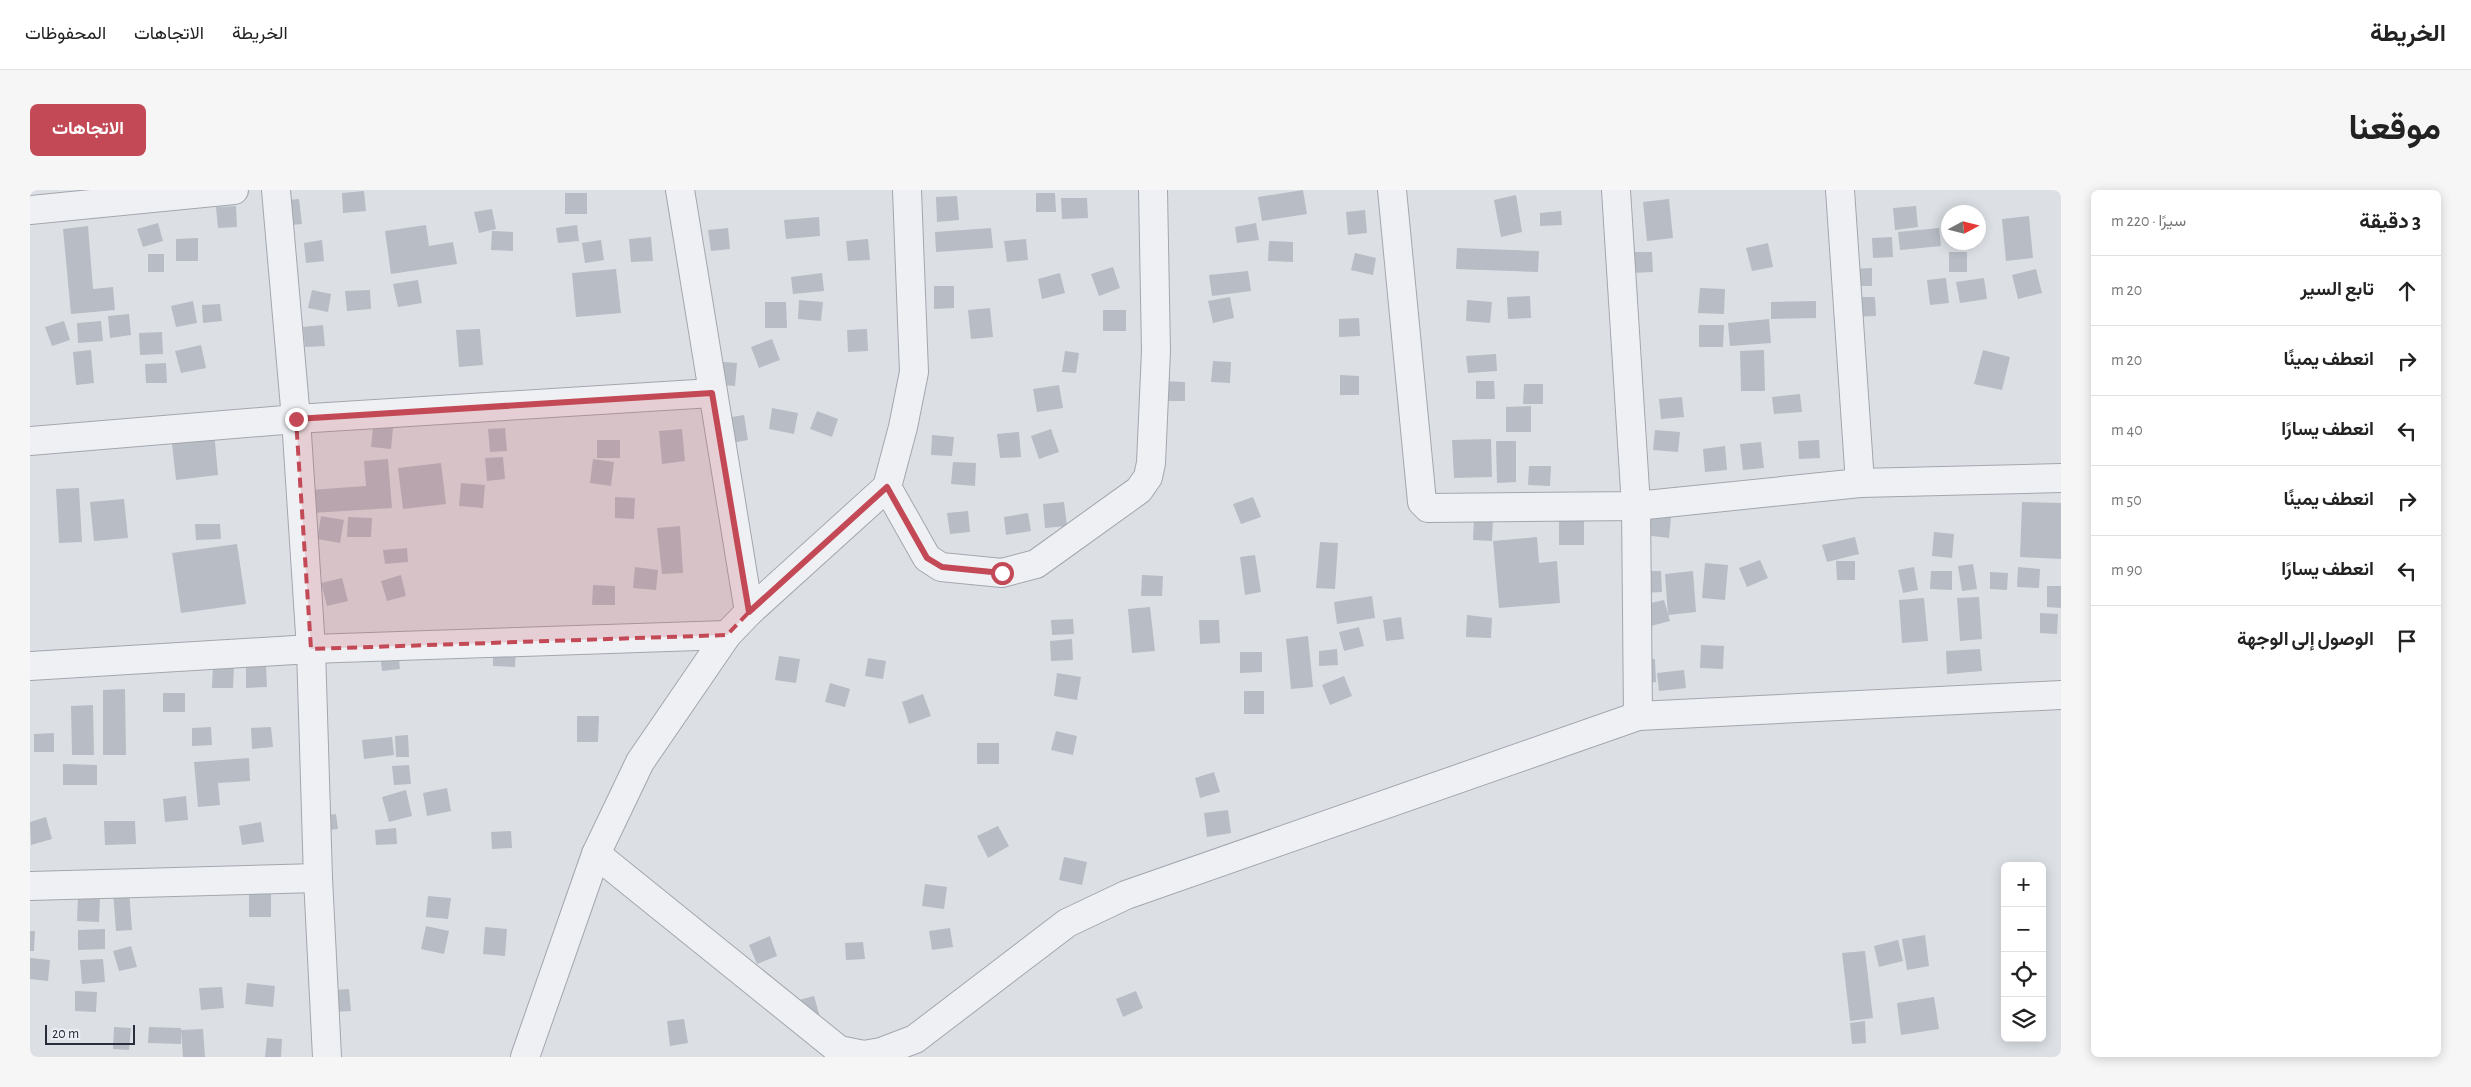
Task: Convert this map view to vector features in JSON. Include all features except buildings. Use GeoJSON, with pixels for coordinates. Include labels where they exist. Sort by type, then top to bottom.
{"type":"FeatureCollection","features":[{"type":"Feature","properties":{"kind":"street"},"geometry":{"type":"LineString","coordinates":[[30,210],[234,190]]}},
{"type":"Feature","properties":{"kind":"street"},"geometry":{"type":"LineString","coordinates":[[276,190],[296,419],[310,649],[318,878],[327,1057]]}},
{"type":"Feature","properties":{"kind":"street"},"geometry":{"type":"LineString","coordinates":[[680,190],[749,612]]}},
{"type":"Feature","properties":{"kind":"street"},"geometry":{"type":"LineString","coordinates":[[525,1057],[596,854],[640,762],[727,635],[749,612],[887,487],[903,427],[914,372],[907,190]]}},
{"type":"Feature","properties":{"kind":"street"},"geometry":{"type":"LineString","coordinates":[[887,487],[927,558],[942,567],[1002,573],[1036,564],[1139,490],[1148,477],[1151,463],[1156,350],[1153,190]]}},
{"type":"Feature","properties":{"kind":"street"},"geometry":{"type":"LineString","coordinates":[[1392,190],[1423,505],[1428,508],[1636,506],[1860,483],[2061,478]]}},
{"type":"Feature","properties":{"kind":"street"},"geometry":{"type":"LineString","coordinates":[[1616,190],[1636,506],[1638,716]]}},
{"type":"Feature","properties":{"kind":"street"},"geometry":{"type":"LineString","coordinates":[[1840,190],[1860,483]]}},
{"type":"Feature","properties":{"kind":"street"},"geometry":{"type":"LineString","coordinates":[[30,441],[296,419],[712,393]]}},
{"type":"Feature","properties":{"kind":"street"},"geometry":{"type":"LineString","coordinates":[[30,666],[310,649],[727,635]]}},
{"type":"Feature","properties":{"kind":"street"},"geometry":{"type":"LineString","coordinates":[[596,854],[839,1050],[864,1055],[880,1052],[914,1039],[1067,923],[1126,895],[1638,716],[2061,695]]}},
{"type":"Feature","properties":{"kind":"street"},"geometry":{"type":"LineString","coordinates":[[30,886],[318,878]]}},
{"type":"Feature","properties":{"kind":"highlighted area"},"geometry":{"type":"Polygon","coordinates":[[[712,393],[749,612],[727,635],[311,649],[296,419],[712,393]]]}},
{"type":"Feature","properties":{"kind":"route"},"geometry":{"type":"LineString","coordinates":[[296,419],[712,393],[749,612],[887,487],[927,558],[942,567],[1002,573]]}}]}
